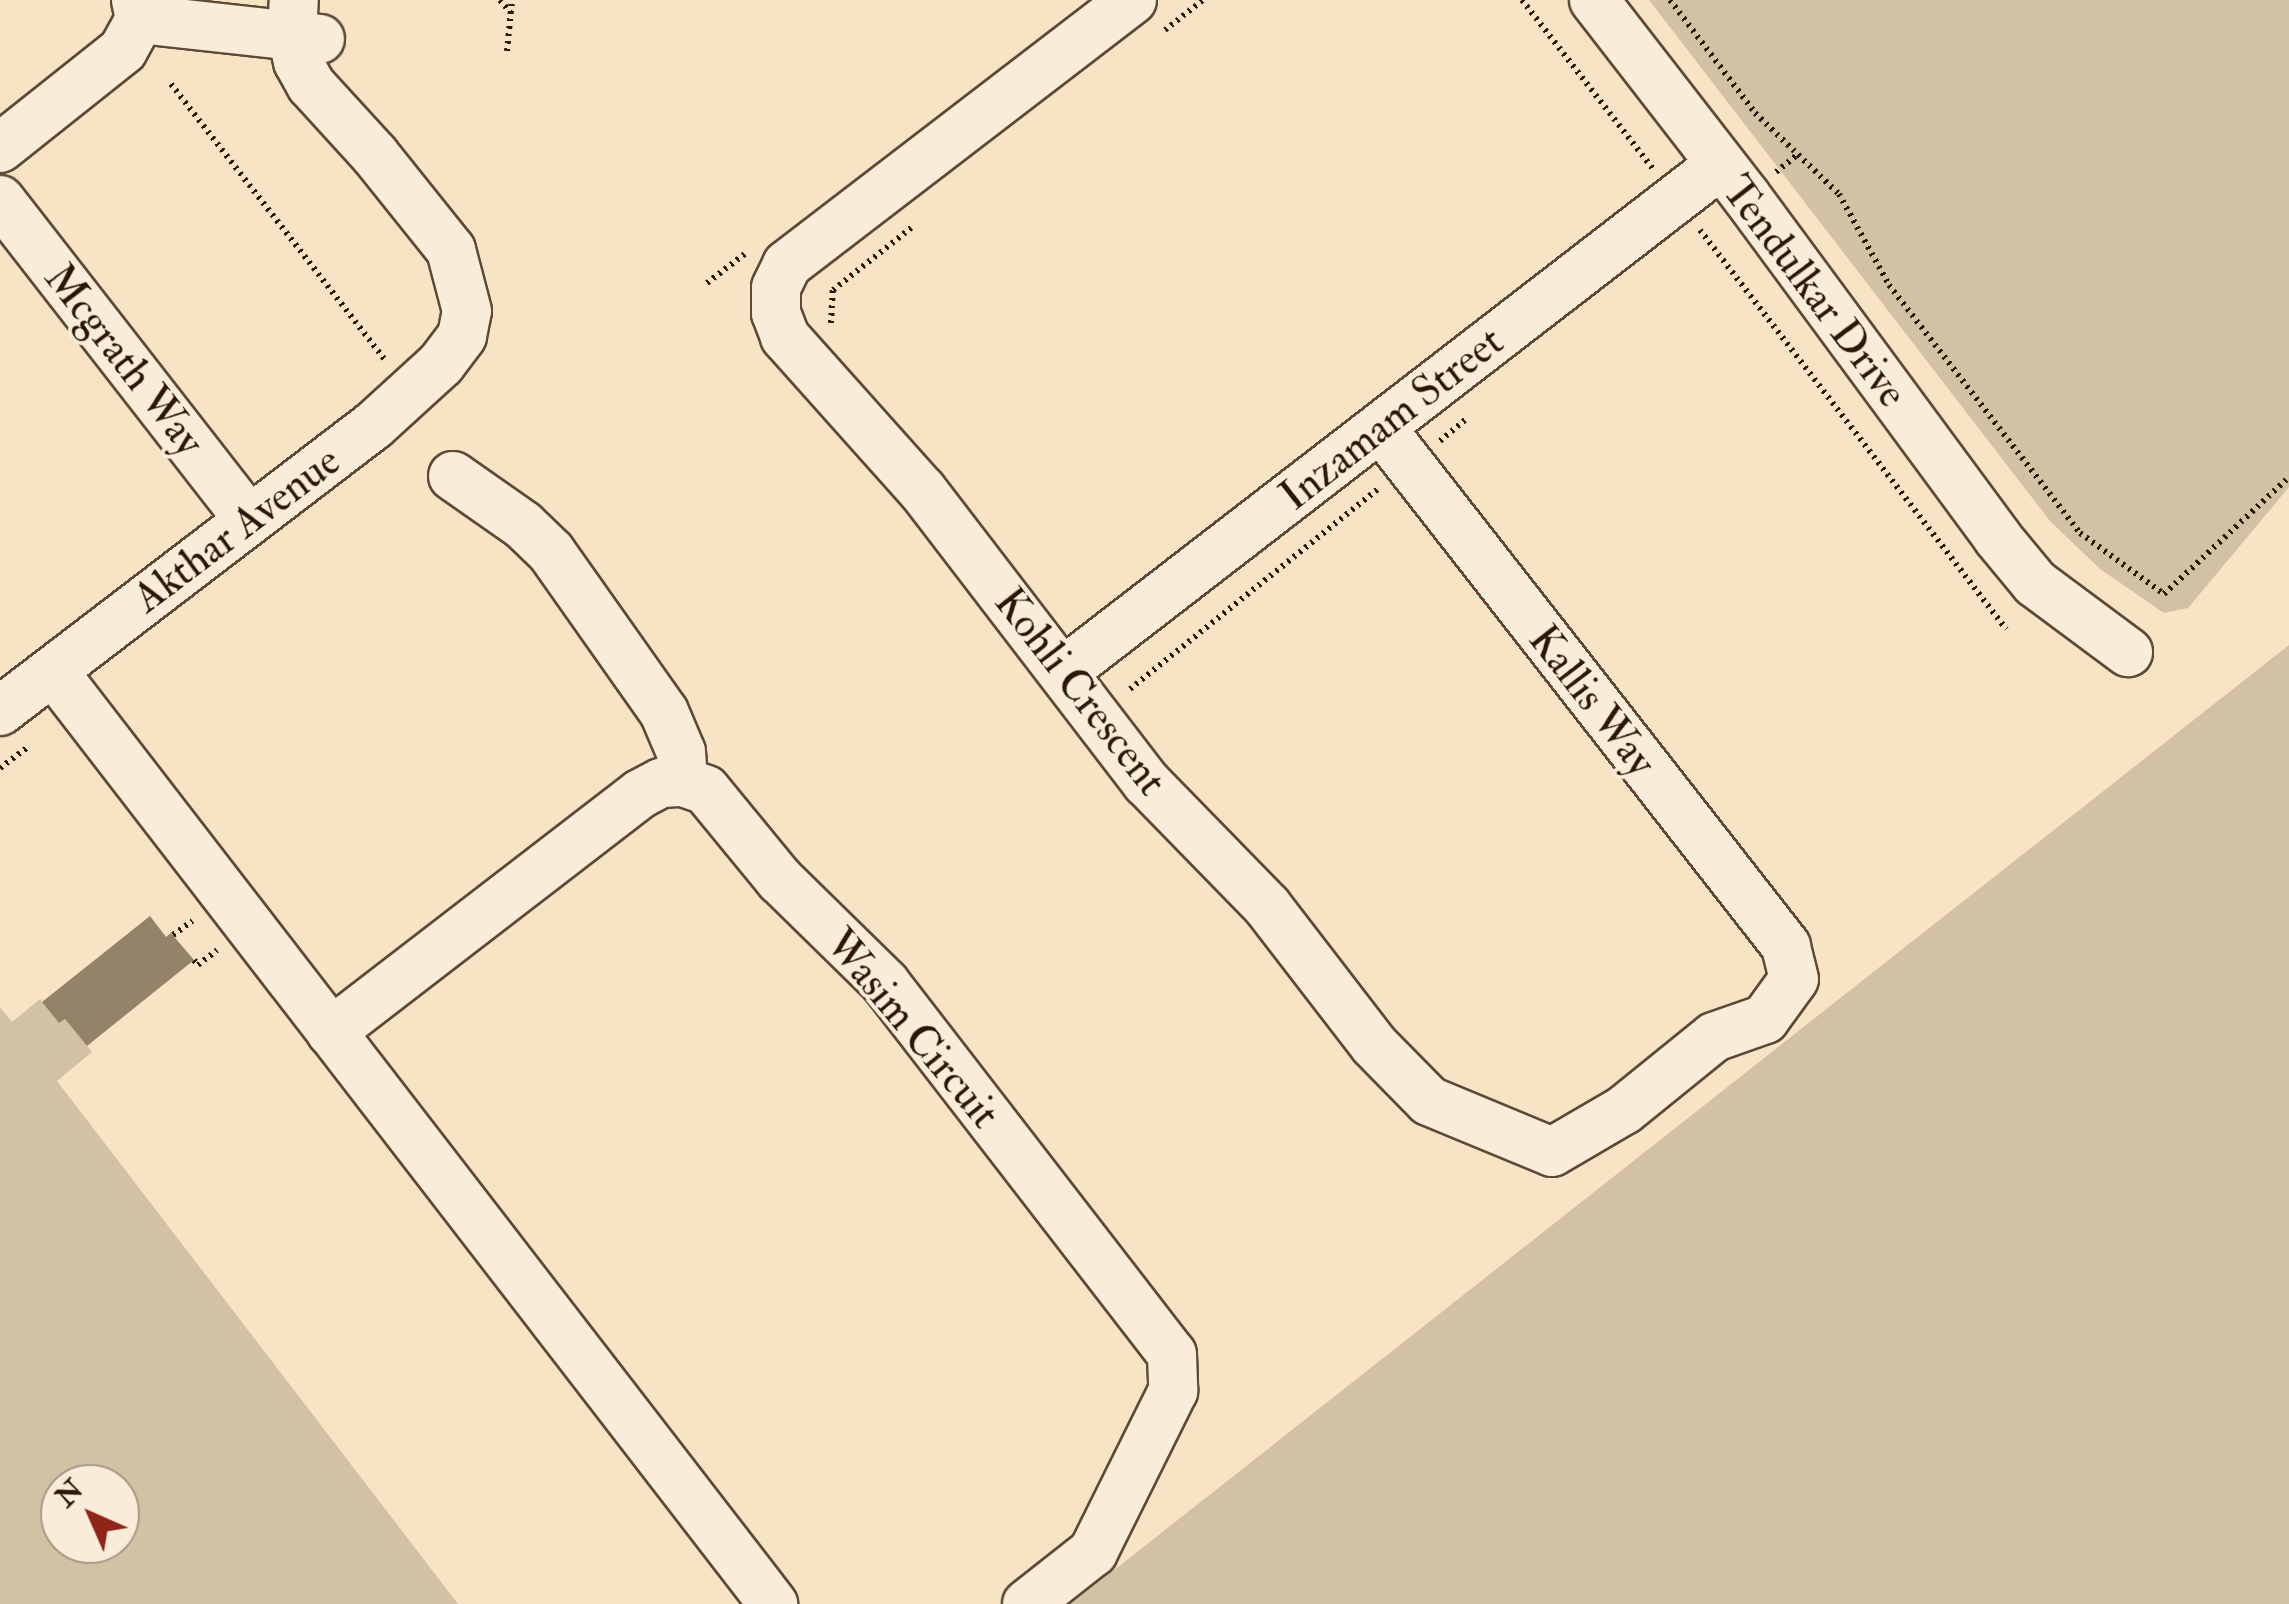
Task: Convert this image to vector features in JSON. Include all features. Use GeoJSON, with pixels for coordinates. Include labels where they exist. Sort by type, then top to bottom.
{"type":"FeatureCollection","features":[{"type":"Feature","properties":{"kind":"street","name":"Tendulkar Drive"},"geometry":{"type":"LineString","coordinates":[[1594,0],[2035,584],[2128,652]]}},
{"type":"Feature","properties":{"kind":"street"},"geometry":{"type":"LineString","coordinates":[[0,148],[106,66],[135,34],[138,10],[310,18]]}},
{"type":"Feature","properties":{"kind":"street","name":"Akthar Avenue"},"geometry":{"type":"LineString","coordinates":[[0,712],[373,426],[441,364],[462,336],[468,311],[451,250],[375,155],[311,85],[298,62],[310,18]]}},
{"type":"Feature","properties":{"kind":"street","name":"Kohli Crescent"},"geometry":{"type":"LineString","coordinates":[[1144,18],[787,265],[776,288],[776,313],[785,336],[922,490],[1147,783],[1267,906],[1374,1045],[1429,1100],[1552,1152],[1624,1110],[1714,1037],[1764,1018],[1794,979]]}},
{"type":"Feature","properties":{"kind":"street","name":"Inzamam Street"},"geometry":{"type":"LineString","coordinates":[[1062,672],[1395,446],[1687,225],[1733,181]]}},
{"type":"Feature","properties":{"kind":"street","name":"Mcgrath Way"},"geometry":{"type":"LineString","coordinates":[[0,200],[249,520]]}},
{"type":"Feature","properties":{"kind":"street","name":"Kallis Way"},"geometry":{"type":"LineString","coordinates":[[1395,446],[1786,946],[1794,979]]}},
{"type":"Feature","properties":{"kind":"street"},"geometry":{"type":"LineString","coordinates":[[330,1032],[640,794],[661,783],[683,782],[681,752],[664,712],[550,552],[523,525],[453,476]]}},
{"type":"Feature","properties":{"kind":"street"},"geometry":{"type":"LineString","coordinates":[[52,671],[772,1604]]}},
{"type":"Feature","properties":{"kind":"street","name":"Wasim Circuit"},"geometry":{"type":"LineString","coordinates":[[683,782],[706,790],[721,804],[780,880],[885,983],[1172,1354],[1173,1391],[1093,1552],[1028,1604]]}},
{"type":"Feature","properties":{"kind":"path"},"geometry":{"type":"LineString","coordinates":[[500,0],[511,13]]}},
{"type":"Feature","properties":{"kind":"path"},"geometry":{"type":"LineString","coordinates":[[507,52],[512,0]]}},
{"type":"Feature","properties":{"kind":"path"},"geometry":{"type":"LineString","coordinates":[[1144,18],[1203,0]]}},
{"type":"Feature","properties":{"kind":"path"},"geometry":{"type":"LineString","coordinates":[[1522,0],[1687,225],[2006,629]]}},
{"type":"Feature","properties":{"kind":"path"},"geometry":{"type":"LineString","coordinates":[[1670,0],[1755,113],[1839,194],[1889,284],[2080,533],[2164,594],[2289,477]]}},
{"type":"Feature","properties":{"kind":"path"},"geometry":{"type":"LineString","coordinates":[[171,84],[390,367]]}},
{"type":"Feature","properties":{"kind":"path"},"geometry":{"type":"LineString","coordinates":[[1687,225],[1733,181],[1798,154]]}},
{"type":"Feature","properties":{"kind":"path"},"geometry":{"type":"LineString","coordinates":[[830,329],[833,290],[926,217]]}},
{"type":"Feature","properties":{"kind":"path"},"geometry":{"type":"LineString","coordinates":[[1139,700],[1128,686],[1395,446],[1474,413]]}},
{"type":"Feature","properties":{"kind":"path"},"geometry":{"type":"LineString","coordinates":[[173,936],[193,920]]}},
{"type":"Feature","properties":{"kind":"shaded area"},"geometry":{"type":"Polygon","coordinates":[[[1649,0],[2289,0],[2289,487],[2188,608],[2164,613],[2100,569],[2050,521],[1649,0]]]}},
{"type":"Feature","properties":{"kind":"shaded area"},"geometry":{"type":"Polygon","coordinates":[[[2289,645],[2289,1604],[1071,1604],[1867,977],[2289,645]]]}},
{"type":"Feature","properties":{"kind":"shaded area"},"geometry":{"type":"Polygon","coordinates":[[[40,999],[59,1023],[65,1019],[92,1052],[57,1081],[458,1604],[0,1604],[0,1007],[12,1022],[40,999]]]}},
{"type":"Feature","properties":{"kind":"building"},"geometry":{"type":"Polygon","coordinates":[[[150,916],[166,937],[171,933],[194,960],[87,1046],[65,1019],[59,1023],[42,1002],[150,916]]]}}]}
